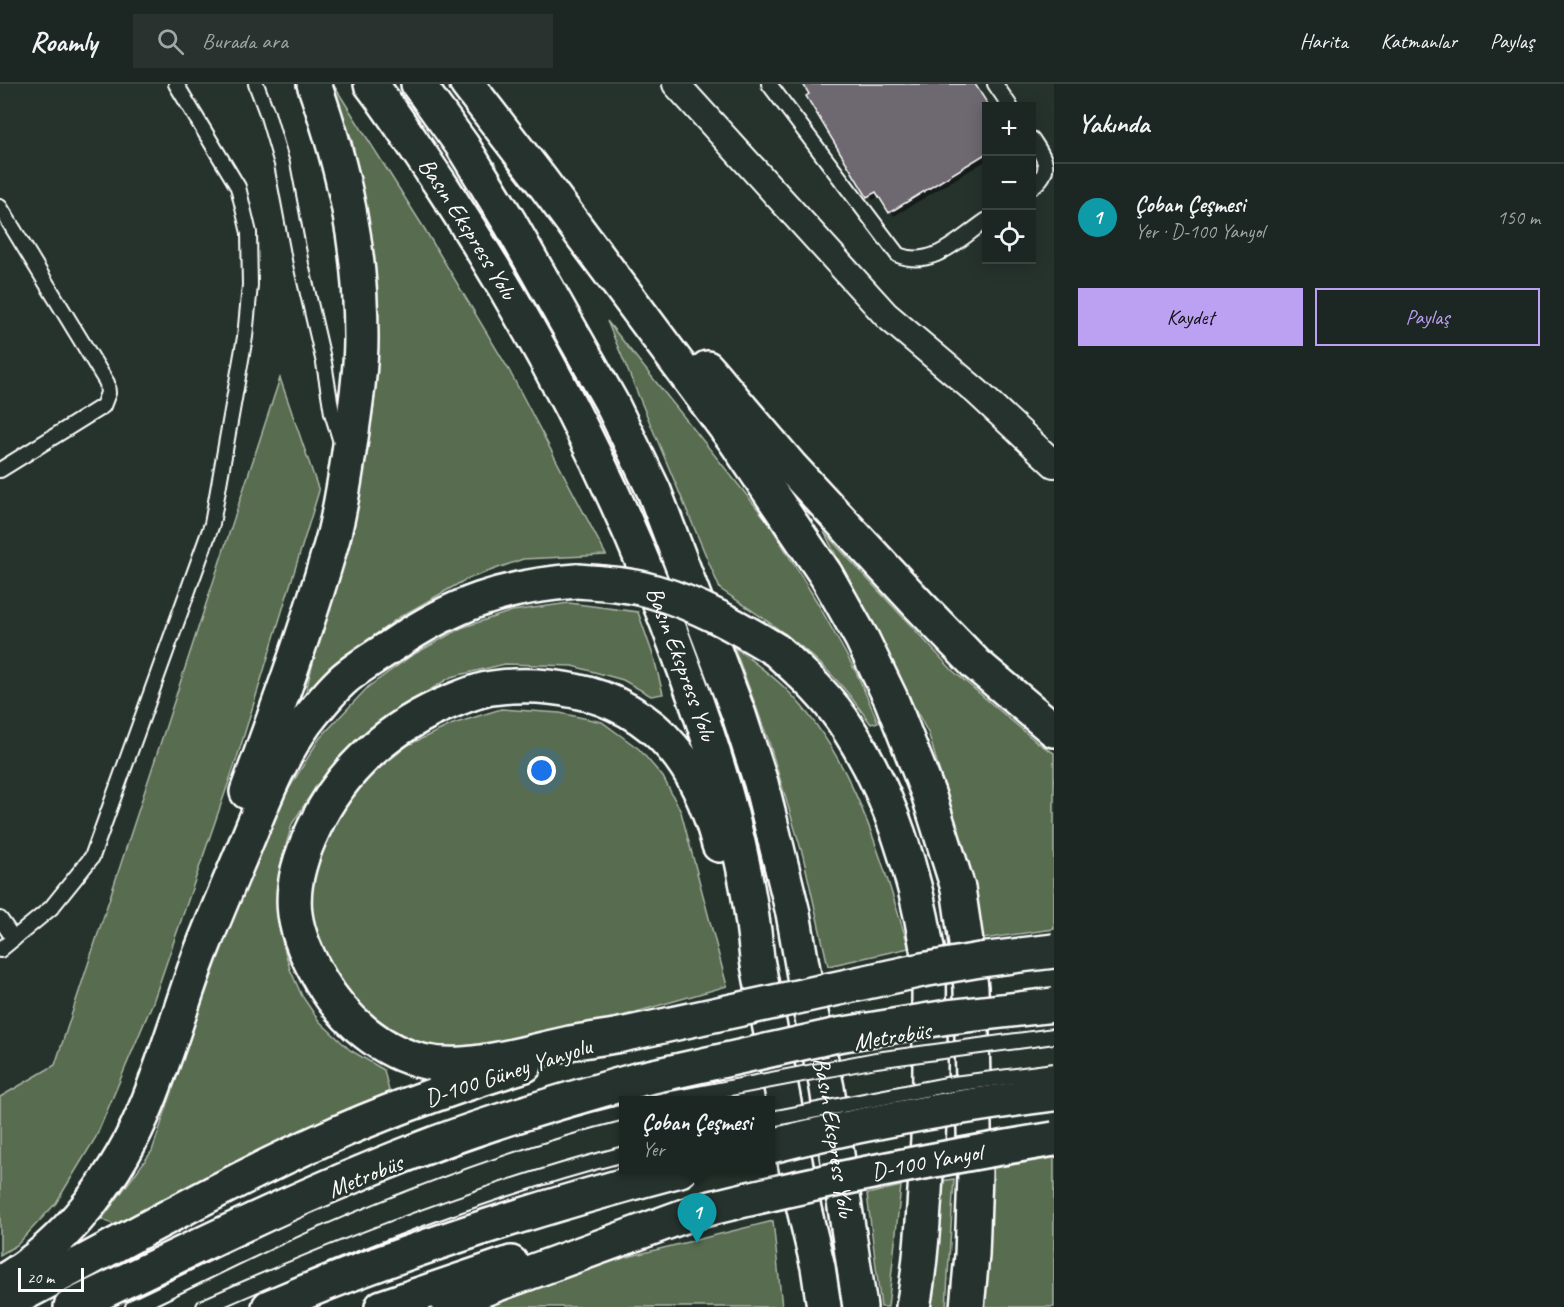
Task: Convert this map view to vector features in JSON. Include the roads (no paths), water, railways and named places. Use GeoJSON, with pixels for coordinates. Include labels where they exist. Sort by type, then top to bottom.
{"type":"FeatureCollection","features":[{"type":"Feature","properties":{"kind":"main road"},"geometry":{"type":"LineString","coordinates":[[197,962],[215,883],[286,683],[334,533],[348,461],[357,393],[361,338],[359,290],[354,235],[346,186],[333,136],[314,84]]}},
{"type":"Feature","properties":{"kind":"main road","name":"Basın Ekspress Yolu"},"geometry":{"type":"LineString","coordinates":[[371,84],[478,242],[559,382],[600,463],[666,616],[708,732],[728,796],[754,920],[757,959],[824,1307]]}},
{"type":"Feature","properties":{"kind":"main road","name":"Basın Ekspress Yolu"},"geometry":{"type":"LineString","coordinates":[[418,84],[462,145],[510,223],[611,402],[654,491],[739,714],[761,783],[794,913],[808,999],[827,1088],[860,1307]]}},
{"type":"Feature","properties":{"kind":"main road"},"geometry":{"type":"LineString","coordinates":[[467,84],[736,442],[826,576],[862,639],[891,699],[928,793],[958,888],[971,988],[975,1174],[972,1255],[967,1307]]}},
{"type":"Feature","properties":{"kind":"main road"},"geometry":{"type":"LineString","coordinates":[[616,280],[687,345],[791,466],[976,664],[1054,730]]}},
{"type":"Feature","properties":{"kind":"main road"},"geometry":{"type":"LineString","coordinates":[[0,1283],[29,1264],[53,1243],[89,1204],[120,1158],[147,1104],[197,962],[265,796],[279,766],[306,722],[344,679],[403,638],[449,611],[502,591],[547,583],[578,581],[615,584],[655,592],[717,616],[776,650],[828,701],[849,730],[869,765],[890,813],[912,879],[927,949],[930,1116],[919,1276],[913,1307]]}},
{"type":"Feature","properties":{"kind":"main road"},"geometry":{"type":"LineString","coordinates":[[621,1035],[471,1064],[428,1062],[398,1053],[352,1021],[328,993],[310,963],[298,934],[295,890],[298,867],[321,812],[339,784],[366,754],[402,726],[434,708],[489,688],[529,685],[563,688],[596,695],[627,710],[655,730],[671,746],[695,780],[716,834],[743,928],[757,959]]}},
{"type":"Feature","properties":{"kind":"main road","name":"D-100 Güney Yanyolu"},"geometry":{"type":"LineString","coordinates":[[0,1306],[169,1216],[325,1138],[454,1088],[621,1035],[922,970],[1054,951]]}},
{"type":"Feature","properties":{"kind":"main road"},"geometry":{"type":"LineString","coordinates":[[71,1307],[303,1198],[425,1147],[536,1109],[640,1079],[838,1035],[948,1017],[1054,1005]]}},
{"type":"Feature","properties":{"kind":"main road"},"geometry":{"type":"LineString","coordinates":[[775,1145],[936,1111],[1054,1094]]}},
{"type":"Feature","properties":{"kind":"main road","name":"D-100 Yanyol"},"geometry":{"type":"LineString","coordinates":[[695,1212],[780,1190],[858,1174],[1054,1139]]}},
{"type":"Feature","properties":{"kind":"main road"},"geometry":{"type":"LineString","coordinates":[[269,1307],[365,1268],[442,1241],[538,1209],[665,1174]]}},
{"type":"Feature","properties":{"kind":"main road"},"geometry":{"type":"LineString","coordinates":[[803,1307],[801,1274],[804,1209]]}},
{"type":"Feature","properties":{"kind":"main road"},"geometry":{"type":"LineString","coordinates":[[382,1307],[540,1253],[695,1212]]}},
{"type":"Feature","properties":{"kind":"main road"},"geometry":{"type":"LineString","coordinates":[[449,1307],[476,1292],[695,1212]]}},
{"type":"Feature","properties":{"kind":"street"},"geometry":{"type":"LineString","coordinates":[[676,84],[886,315],[977,392],[1054,464]]}},
{"type":"Feature","properties":{"kind":"lane"},"geometry":{"type":"LineString","coordinates":[[0,950],[51,908],[92,857],[212,524],[245,337],[250,285],[249,233],[238,188],[176,84]]}},
{"type":"Feature","properties":{"kind":"lane"},"geometry":{"type":"LineString","coordinates":[[256,84],[282,164],[301,264],[324,363],[332,413],[348,461]]}},
{"type":"Feature","properties":{"kind":"lane"},"geometry":{"type":"LineString","coordinates":[[769,84],[898,255],[913,260],[936,256],[982,224]]}},
{"type":"Feature","properties":{"kind":"lane"},"geometry":{"type":"LineString","coordinates":[[995,84],[1007,102]]}},
{"type":"Feature","properties":{"kind":"lane"},"geometry":{"type":"LineString","coordinates":[[1036,145],[1045,160],[1046,170],[1036,184]]}},
{"type":"Feature","properties":{"kind":"lane"},"geometry":{"type":"LineString","coordinates":[[0,207],[107,383],[108,393],[103,406],[0,470]]}},
{"type":"Feature","properties":{"kind":"lane"},"geometry":{"type":"LineString","coordinates":[[0,919],[14,939]]}},
{"type":"Feature","properties":{"kind":"lane","name":"Metrobüs"},"geometry":{"type":"LineString","coordinates":[[693,1096],[876,1060],[1054,1036]]}},
{"type":"Feature","properties":{"kind":"lane"},"geometry":{"type":"LineString","coordinates":[[775,1118],[946,1086],[1054,1071]]}},
{"type":"Feature","properties":{"kind":"lane","name":"Metrobüs"},"geometry":{"type":"LineString","coordinates":[[133,1307],[318,1219],[409,1182],[503,1147],[574,1124],[619,1113]]}},
{"type":"Feature","properties":{"kind":"lane"},"geometry":{"type":"LineString","coordinates":[[204,1307],[292,1268],[448,1209],[579,1166],[619,1155]]}},
{"type":"Feature","properties":{"kind":"place","name":"Çoban Çeşmesi"},"geometry":{"type":"Point","coordinates":[697,1243]}}]}
